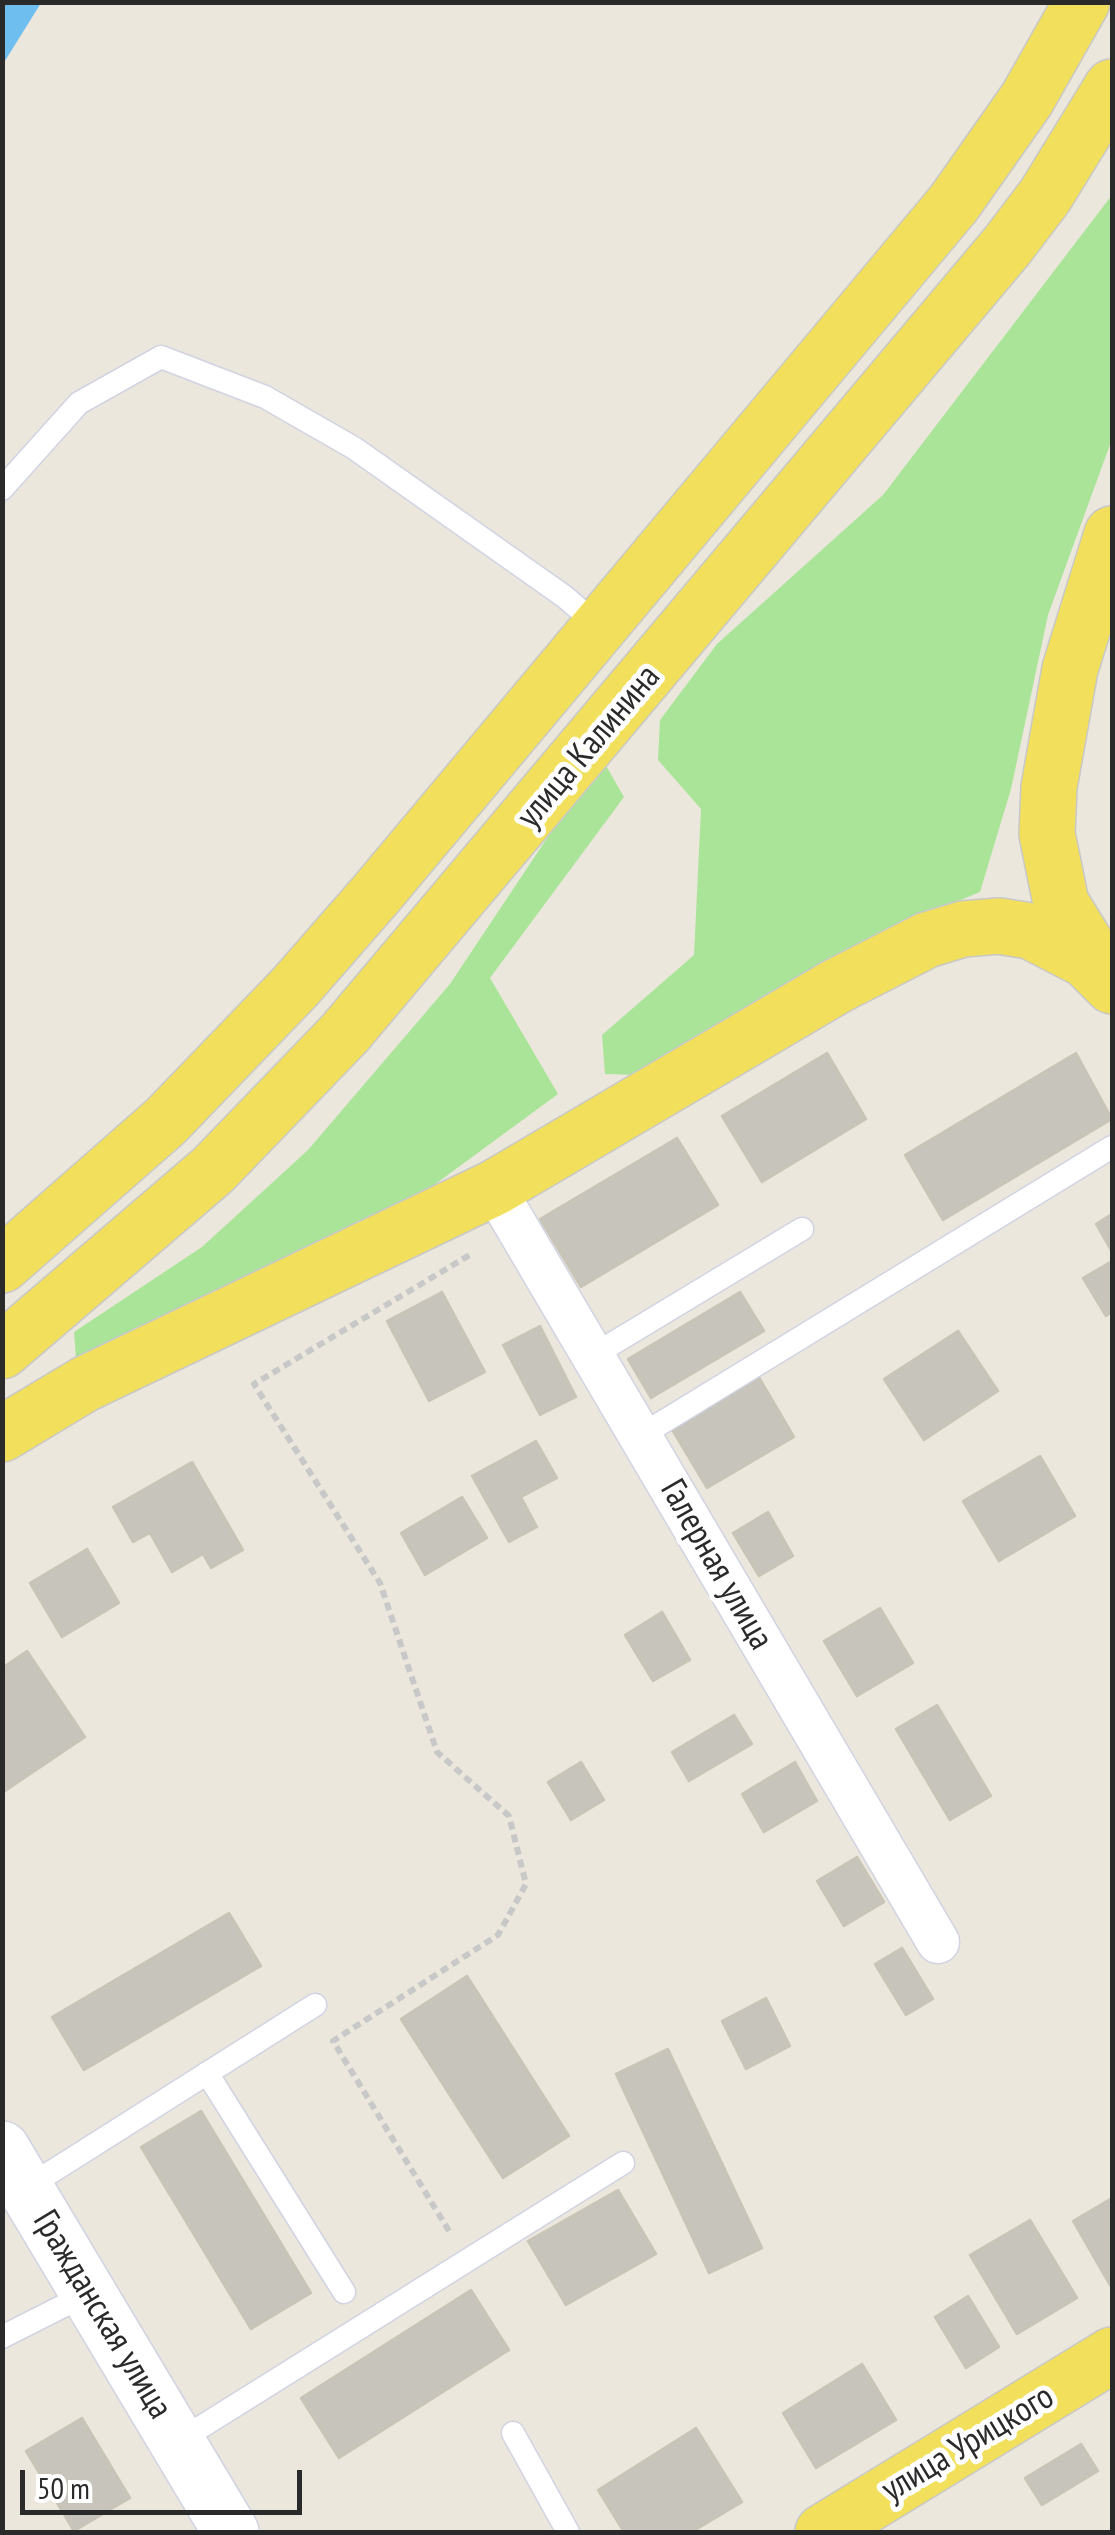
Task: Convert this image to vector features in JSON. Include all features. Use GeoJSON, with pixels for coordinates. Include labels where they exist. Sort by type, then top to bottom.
{"type":"FeatureCollection","features":[{"type":"Feature","properties":{"kind":"main road","name":"улица Калинина"},"geometry":{"type":"LineString","coordinates":[[2,1265],[166,1121],[295,987],[954,203],[1028,100],[1082,2]]}},
{"type":"Feature","properties":{"kind":"main road","name":"улица Калинина"},"geometry":{"type":"LineString","coordinates":[[2,1351],[213,1170],[346,1033],[1007,246],[1045,196],[1112,87]]}},
{"type":"Feature","properties":{"kind":"main road"},"geometry":{"type":"LineString","coordinates":[[1112,534],[1070,669],[1049,787],[1046,834],[1060,903],[1079,939],[1112,985]]}},
{"type":"Feature","properties":{"kind":"main road"},"geometry":{"type":"LineString","coordinates":[[2,1434],[85,1384],[505,1207],[836,986],[927,940],[963,929],[999,926],[1030,931],[1086,960],[1112,985]]}},
{"type":"Feature","properties":{"kind":"main road","name":"улица Урицкого"},"geometry":{"type":"LineString","coordinates":[[822,2532],[1112,2356]]}},
{"type":"Feature","properties":{"kind":"street","name":"Галерная улица"},"geometry":{"type":"LineString","coordinates":[[505,1207],[938,1942]]}},
{"type":"Feature","properties":{"kind":"street","name":"Гражданская улица"},"geometry":{"type":"LineString","coordinates":[[14,2168],[231,2532]]}},
{"type":"Feature","properties":{"kind":"lane"},"geometry":{"type":"LineString","coordinates":[[2,489],[80,403],[161,357],[265,397],[354,448],[565,597],[600,628]]}},
{"type":"Feature","properties":{"kind":"lane"},"geometry":{"type":"LineString","coordinates":[[640,1436],[1112,1147]]}},
{"type":"Feature","properties":{"kind":"lane"},"geometry":{"type":"LineString","coordinates":[[592,1356],[802,1229]]}},
{"type":"Feature","properties":{"kind":"lane"},"geometry":{"type":"LineString","coordinates":[[14,2168],[207,2073],[315,2005]]}},
{"type":"Feature","properties":{"kind":"lane"},"geometry":{"type":"LineString","coordinates":[[207,2073],[344,2292]]}},
{"type":"Feature","properties":{"kind":"lane"},"geometry":{"type":"LineString","coordinates":[[177,2442],[623,2163]]}},
{"type":"Feature","properties":{"kind":"lane"},"geometry":{"type":"LineString","coordinates":[[2,2337],[89,2293]]}},
{"type":"Feature","properties":{"kind":"lane"},"geometry":{"type":"LineString","coordinates":[[512,2433],[568,2532]]}},
{"type":"Feature","properties":{"kind":"path"},"geometry":{"type":"LineString","coordinates":[[449,2231],[333,2041],[498,1935],[526,1884],[508,1816],[437,1752],[380,1583],[254,1384],[505,1207]]}},
{"type":"Feature","properties":{"kind":"green space"},"geometry":{"type":"Polygon","coordinates":[[[1112,195],[1112,439],[1048,615],[1011,789],[980,892],[900,925],[638,1075],[605,1074],[602,1035],[694,955],[701,809],[658,760],[660,720],[717,644],[883,495],[1112,195]]]}},
{"type":"Feature","properties":{"kind":"green space"},"geometry":{"type":"Polygon","coordinates":[[[601,757],[624,797],[490,978],[558,1094],[415,1199],[76,1359],[74,1332],[202,1247],[308,1150],[450,984],[601,757]]]}},
{"type":"Feature","properties":{"kind":"water"},"geometry":{"type":"Polygon","coordinates":[[[2,3],[41,3],[3,64],[2,3]]]}},
{"type":"Feature","properties":{"kind":"building"},"geometry":{"type":"Polygon","coordinates":[[[827,1053],[866,1119],[762,1182],[722,1116],[827,1053]]]}},
{"type":"Feature","properties":{"kind":"building"},"geometry":{"type":"Polygon","coordinates":[[[1076,1053],[1112,1119],[943,1220],[905,1155],[1076,1053]]]}},
{"type":"Feature","properties":{"kind":"building"},"geometry":{"type":"Polygon","coordinates":[[[677,1138],[718,1205],[581,1287],[540,1219],[677,1138]]]}},
{"type":"Feature","properties":{"kind":"building"},"geometry":{"type":"Polygon","coordinates":[[[1112,1214],[1112,1252],[1096,1224],[1112,1214]]]}},
{"type":"Feature","properties":{"kind":"building"},"geometry":{"type":"Polygon","coordinates":[[[1112,1261],[1112,1312],[1106,1316],[1083,1278],[1112,1261]]]}},
{"type":"Feature","properties":{"kind":"building"},"geometry":{"type":"Polygon","coordinates":[[[442,1292],[485,1372],[429,1401],[387,1321],[442,1292]]]}},
{"type":"Feature","properties":{"kind":"building"},"geometry":{"type":"Polygon","coordinates":[[[740,1292],[764,1331],[651,1398],[628,1359],[740,1292]]]}},
{"type":"Feature","properties":{"kind":"building"},"geometry":{"type":"Polygon","coordinates":[[[540,1326],[576,1397],[540,1415],[503,1345],[540,1326]]]}},
{"type":"Feature","properties":{"kind":"building"},"geometry":{"type":"Polygon","coordinates":[[[958,1331],[998,1391],[924,1440],[884,1379],[958,1331]]]}},
{"type":"Feature","properties":{"kind":"building"},"geometry":{"type":"Polygon","coordinates":[[[757,1374],[794,1437],[707,1488],[670,1426],[757,1374]]]}},
{"type":"Feature","properties":{"kind":"building"},"geometry":{"type":"Polygon","coordinates":[[[536,1441],[557,1478],[521,1497],[537,1527],[509,1542],[472,1476],[536,1441]]]}},
{"type":"Feature","properties":{"kind":"building"},"geometry":{"type":"Polygon","coordinates":[[[1040,1456],[1075,1516],[999,1561],[963,1501],[1040,1456]]]}},
{"type":"Feature","properties":{"kind":"building"},"geometry":{"type":"Polygon","coordinates":[[[192,1462],[243,1550],[211,1568],[203,1554],[172,1572],[150,1533],[133,1542],[113,1507],[192,1462]]]}},
{"type":"Feature","properties":{"kind":"building"},"geometry":{"type":"Polygon","coordinates":[[[462,1497],[487,1538],[425,1575],[401,1533],[462,1497]]]}},
{"type":"Feature","properties":{"kind":"building"},"geometry":{"type":"Polygon","coordinates":[[[768,1512],[793,1556],[759,1576],[733,1533],[768,1512]]]}},
{"type":"Feature","properties":{"kind":"building"},"geometry":{"type":"Polygon","coordinates":[[[87,1549],[119,1603],[62,1637],[30,1583],[87,1549]]]}},
{"type":"Feature","properties":{"kind":"building"},"geometry":{"type":"Polygon","coordinates":[[[880,1608],[913,1663],[857,1696],[824,1641],[880,1608]]]}},
{"type":"Feature","properties":{"kind":"building"},"geometry":{"type":"Polygon","coordinates":[[[662,1612],[690,1660],[653,1681],[625,1635],[662,1612]]]}},
{"type":"Feature","properties":{"kind":"building"},"geometry":{"type":"Polygon","coordinates":[[[27,1651],[85,1737],[2,1793],[2,1668],[27,1651]]]}},
{"type":"Feature","properties":{"kind":"building"},"geometry":{"type":"Polygon","coordinates":[[[937,1705],[991,1796],[950,1820],[896,1729],[937,1705]]]}},
{"type":"Feature","properties":{"kind":"building"},"geometry":{"type":"Polygon","coordinates":[[[734,1715],[752,1744],[689,1781],[672,1752],[734,1715]]]}},
{"type":"Feature","properties":{"kind":"building"},"geometry":{"type":"Polygon","coordinates":[[[581,1762],[604,1800],[571,1820],[548,1782],[581,1762]]]}},
{"type":"Feature","properties":{"kind":"building"},"geometry":{"type":"Polygon","coordinates":[[[795,1762],[817,1801],[764,1832],[742,1794],[795,1762]]]}},
{"type":"Feature","properties":{"kind":"building"},"geometry":{"type":"Polygon","coordinates":[[[857,1857],[884,1902],[844,1926],[817,1881],[857,1857]]]}},
{"type":"Feature","properties":{"kind":"building"},"geometry":{"type":"Polygon","coordinates":[[[229,1913],[261,1966],[84,2070],[52,2017],[229,1913]]]}},
{"type":"Feature","properties":{"kind":"building"},"geometry":{"type":"Polygon","coordinates":[[[902,1948],[933,1999],[906,2015],[875,1964],[902,1948]]]}},
{"type":"Feature","properties":{"kind":"building"},"geometry":{"type":"Polygon","coordinates":[[[467,1976],[569,2136],[503,2178],[401,2019],[467,1976]]]}},
{"type":"Feature","properties":{"kind":"building"},"geometry":{"type":"Polygon","coordinates":[[[766,1998],[790,2046],[746,2069],[722,2021],[766,1998]]]}},
{"type":"Feature","properties":{"kind":"building"},"geometry":{"type":"Polygon","coordinates":[[[668,2049],[762,2248],[709,2273],[616,2074],[668,2049]]]}},
{"type":"Feature","properties":{"kind":"building"},"geometry":{"type":"Polygon","coordinates":[[[201,2111],[311,2293],[251,2329],[141,2147],[201,2111]]]}},
{"type":"Feature","properties":{"kind":"building"},"geometry":{"type":"Polygon","coordinates":[[[618,2190],[656,2254],[566,2305],[528,2241],[618,2190]]]}},
{"type":"Feature","properties":{"kind":"building"},"geometry":{"type":"Polygon","coordinates":[[[1112,2198],[1112,2286],[1111,2287],[1073,2221],[1112,2198]]]}},
{"type":"Feature","properties":{"kind":"building"},"geometry":{"type":"Polygon","coordinates":[[[1030,2220],[1077,2298],[1017,2334],[970,2255],[1030,2220]]]}},
{"type":"Feature","properties":{"kind":"building"},"geometry":{"type":"Polygon","coordinates":[[[471,2290],[509,2350],[339,2458],[301,2398],[471,2290]]]}},
{"type":"Feature","properties":{"kind":"building"},"geometry":{"type":"Polygon","coordinates":[[[968,2296],[999,2347],[966,2368],[935,2317],[968,2296]]]}},
{"type":"Feature","properties":{"kind":"building"},"geometry":{"type":"Polygon","coordinates":[[[862,2364],[896,2420],[816,2468],[783,2413],[862,2364]]]}},
{"type":"Feature","properties":{"kind":"building"},"geometry":{"type":"Polygon","coordinates":[[[82,2418],[130,2498],[74,2531],[26,2451],[82,2418]]]}},
{"type":"Feature","properties":{"kind":"building"},"geometry":{"type":"Polygon","coordinates":[[[696,2428],[742,2502],[692,2532],[624,2532],[598,2490],[696,2428]]]}},
{"type":"Feature","properties":{"kind":"building"},"geometry":{"type":"Polygon","coordinates":[[[1081,2444],[1098,2471],[1042,2505],[1025,2478],[1081,2444]]]}}]}
